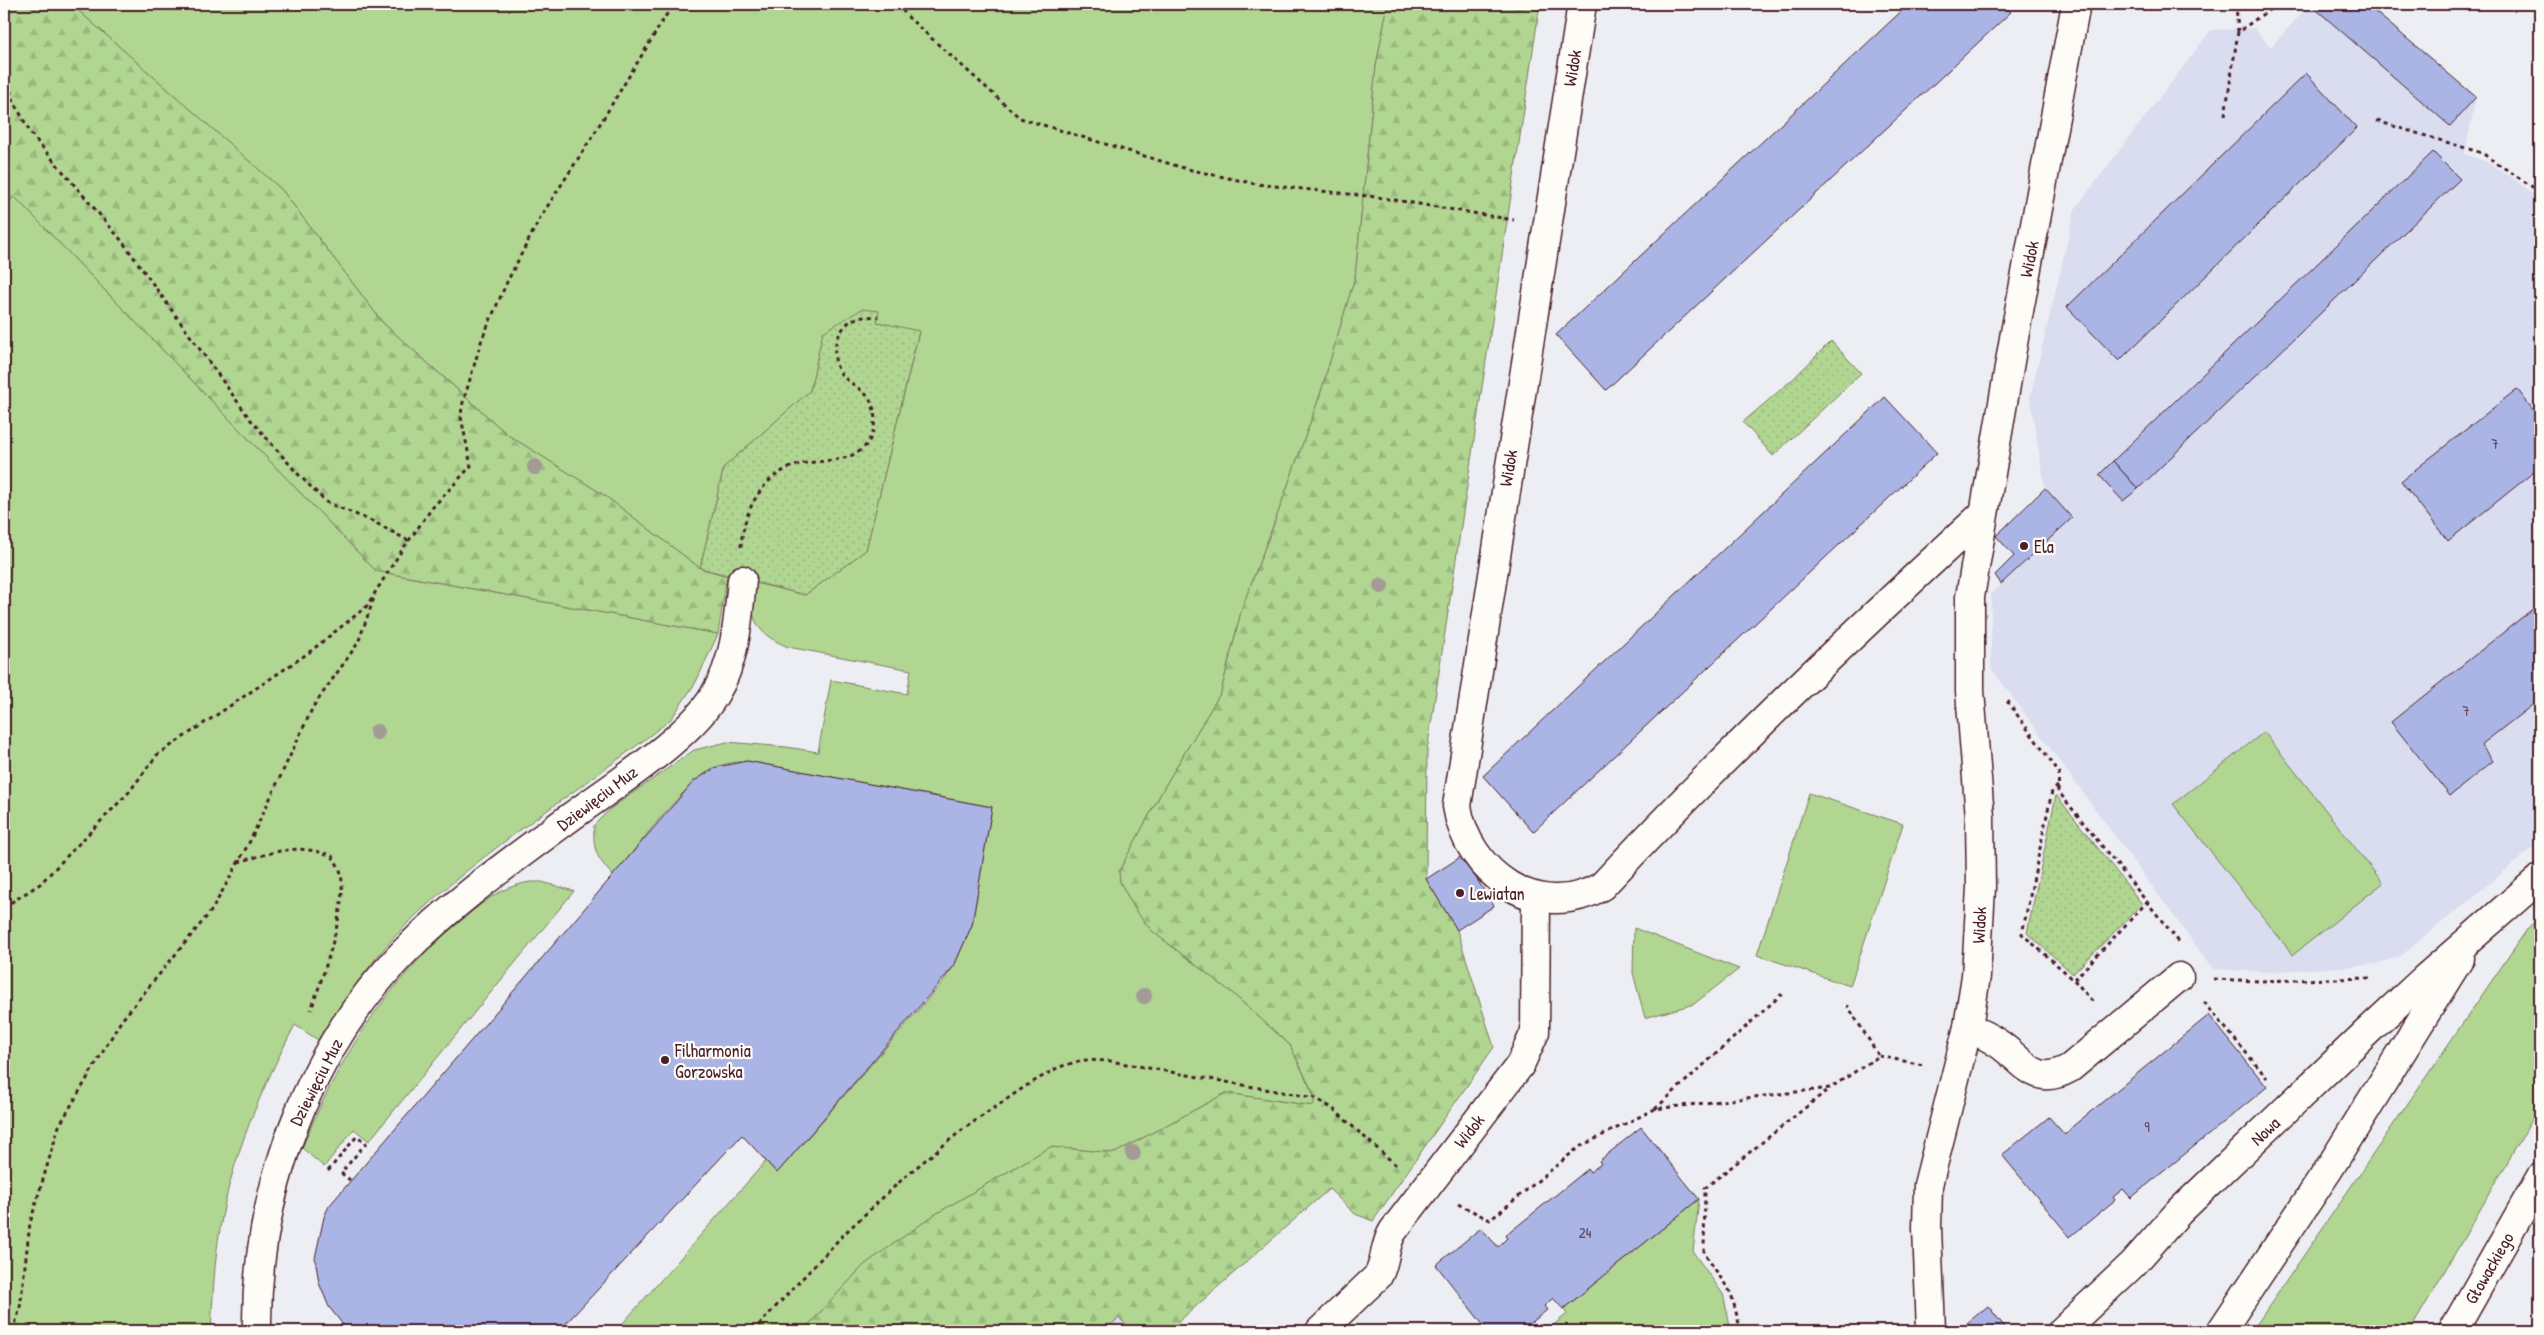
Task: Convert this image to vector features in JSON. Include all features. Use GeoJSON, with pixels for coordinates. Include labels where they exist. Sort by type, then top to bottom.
{"type":"FeatureCollection","features":[{"type":"Feature","properties":{"kind":"street","name":"Widok"},"geometry":{"type":"LineString","coordinates":[[1582,4],[1457,806],[1463,833],[1470,849],[1505,882],[1536,898],[1552,900],[1569,899],[1586,894],[1602,886],[1681,801],[1870,619],[1982,515]]}},
{"type":"Feature","properties":{"kind":"street","name":"Widok"},"geometry":{"type":"LineString","coordinates":[[1931,1331],[1927,1228],[1928,1185],[1968,1027],[1976,976],[1981,887],[1980,817],[1970,691],[1970,597],[1982,515],[2076,4]]}},
{"type":"Feature","properties":{"kind":"street","name":"Dziewięciu Muz"},"geometry":{"type":"LineString","coordinates":[[257,1331],[257,1305],[263,1251],[288,1137],[310,1086],[357,1008],[402,954],[435,922],[481,884],[655,755],[689,725],[714,696],[727,670],[738,621],[742,580]]}},
{"type":"Feature","properties":{"kind":"street","name":"Nowa"},"geometry":{"type":"LineString","coordinates":[[2062,1331],[2132,1264],[2179,1212],[2374,1025],[2540,878]]}},
{"type":"Feature","properties":{"kind":"street","name":"Widok"},"geometry":{"type":"LineString","coordinates":[[1320,1331],[1378,1276],[1383,1266],[1388,1238],[1425,1187],[1520,1065],[1530,1049],[1535,1032],[1536,898]]}},
{"type":"Feature","properties":{"kind":"street","name":"Nowa"},"geometry":{"type":"LineString","coordinates":[[2220,1331],[2327,1172],[2474,936]]}},
{"type":"Feature","properties":{"kind":"street"},"geometry":{"type":"LineString","coordinates":[[1968,1027],[1997,1042],[2032,1071],[2043,1076],[2057,1075],[2070,1068],[2179,977]]}},
{"type":"Feature","properties":{"kind":"street","name":"Głowackiego"},"geometry":{"type":"LineString","coordinates":[[2453,1331],[2540,1178]]}},
{"type":"Feature","properties":{"kind":"path"},"geometry":{"type":"LineString","coordinates":[[4,18],[7,4]]}},
{"type":"Feature","properties":{"kind":"path"},"geometry":{"type":"LineString","coordinates":[[4,907],[40,884],[129,792],[157,755],[307,654],[366,607],[409,540],[433,507],[471,466],[461,417],[462,406],[482,339],[507,282],[540,218],[674,4]]}},
{"type":"Feature","properties":{"kind":"path"},"geometry":{"type":"LineString","coordinates":[[896,4],[909,18],[1020,118],[1187,169],[1256,184],[1377,197],[1507,218]]}},
{"type":"Feature","properties":{"kind":"path"},"geometry":{"type":"LineString","coordinates":[[2225,115],[2238,32],[2236,4]]}},
{"type":"Feature","properties":{"kind":"path"},"geometry":{"type":"LineString","coordinates":[[2238,32],[2277,4]]}},
{"type":"Feature","properties":{"kind":"path"},"geometry":{"type":"LineString","coordinates":[[4,59],[12,98],[31,134],[122,241],[250,419],[297,473],[326,502],[374,522],[409,540]]}},
{"type":"Feature","properties":{"kind":"path"},"geometry":{"type":"LineString","coordinates":[[2377,121],[2482,153],[2540,192]]}},
{"type":"Feature","properties":{"kind":"path"},"geometry":{"type":"LineString","coordinates":[[742,580],[741,549],[744,520],[751,504],[766,486],[783,472],[800,464],[848,458],[869,441],[874,420],[871,401],[842,375],[836,366],[834,353],[838,336],[846,325],[860,318],[878,316]]}},
{"type":"Feature","properties":{"kind":"path"},"geometry":{"type":"LineString","coordinates":[[14,1331],[20,1308],[30,1223],[60,1126],[121,1020],[212,910],[238,862],[314,707],[358,644],[377,590]]}},
{"type":"Feature","properties":{"kind":"path"},"geometry":{"type":"LineString","coordinates":[[2003,696],[2059,772],[2058,791],[2185,948]]}},
{"type":"Feature","properties":{"kind":"path"},"geometry":{"type":"LineString","coordinates":[[2058,786],[2052,792],[2022,934],[2082,989]]}},
{"type":"Feature","properties":{"kind":"path"},"geometry":{"type":"LineString","coordinates":[[238,862],[290,849],[315,849],[332,856],[340,871],[341,899],[336,927],[310,1013]]}},
{"type":"Feature","properties":{"kind":"path"},"geometry":{"type":"LineString","coordinates":[[2074,980],[2148,902]]}},
{"type":"Feature","properties":{"kind":"path"},"geometry":{"type":"LineString","coordinates":[[2179,977],[2258,981],[2342,978]]}},
{"type":"Feature","properties":{"kind":"path"},"geometry":{"type":"LineString","coordinates":[[2179,977],[2208,1007],[2264,1074]]}},
{"type":"Feature","properties":{"kind":"path"},"geometry":{"type":"LineString","coordinates":[[1425,1187],[1490,1220],[1579,1147],[1654,1109],[1782,994]]}},
{"type":"Feature","properties":{"kind":"path"},"geometry":{"type":"LineString","coordinates":[[1847,1005],[1879,1056]]}},
{"type":"Feature","properties":{"kind":"path"},"geometry":{"type":"LineString","coordinates":[[1741,1331],[1731,1292],[1704,1253],[1705,1188],[1830,1088],[1879,1056],[1958,1072]]}},
{"type":"Feature","properties":{"kind":"path"},"geometry":{"type":"LineString","coordinates":[[754,1331],[845,1233],[907,1175],[962,1130],[1026,1086],[1059,1067],[1083,1060],[1110,1061],[1315,1098],[1332,1108],[1400,1169]]}},
{"type":"Feature","properties":{"kind":"path"},"geometry":{"type":"LineString","coordinates":[[1654,1109],[1830,1088]]}},
{"type":"Feature","properties":{"kind":"path"},"geometry":{"type":"LineString","coordinates":[[328,1171],[357,1136],[366,1144],[341,1172],[350,1180]]}},
{"type":"Feature","properties":{"kind":"shaded area"},"geometry":{"type":"Polygon","coordinates":[[[2310,4],[2366,4],[2476,97],[2465,154],[2492,164],[2540,198],[2540,842],[2401,956],[2376,964],[2345,967],[2266,972],[2213,969],[1991,668],[1991,594],[2072,518],[2045,488],[2030,398],[2075,209],[2211,30],[2254,28],[2271,47],[2310,4]]]}},
{"type":"Feature","properties":{"kind":"shaded area"},"geometry":{"type":"Polygon","coordinates":[[[1119,1318],[1133,1331],[1104,1331],[1119,1318]]]}},
{"type":"Feature","properties":{"kind":"green space"},"geometry":{"type":"Polygon","coordinates":[[[4,4],[71,4],[282,190],[383,323],[508,435],[604,495],[700,568],[727,576],[718,634],[376,571],[14,196],[4,208],[4,4]]]}},
{"type":"Feature","properties":{"kind":"green space"},"geometry":{"type":"Polygon","coordinates":[[[71,4],[1388,4],[1376,66],[1355,277],[1320,395],[1242,608],[1221,692],[1165,786],[1119,871],[1120,882],[1136,911],[1152,931],[1231,992],[1290,1045],[1315,1098],[1313,1106],[1226,1093],[1115,1153],[1050,1147],[934,1215],[864,1265],[803,1331],[616,1331],[766,1161],[777,1173],[941,984],[954,966],[972,925],[992,807],[747,761],[716,767],[690,786],[662,816],[613,876],[599,858],[594,842],[594,825],[610,809],[694,750],[727,742],[818,752],[831,680],[907,694],[911,670],[788,647],[767,635],[760,629],[753,614],[751,582],[805,595],[866,550],[919,332],[877,322],[878,316],[823,332],[810,391],[724,467],[700,568],[604,495],[508,435],[383,323],[282,190],[71,4]]]}},
{"type":"Feature","properties":{"kind":"green space"},"geometry":{"type":"Polygon","coordinates":[[[1388,4],[1540,4],[1427,751],[1426,879],[1457,930],[1494,1047],[1373,1221],[1355,1214],[1329,1189],[1168,1331],[1133,1331],[1119,1318],[1104,1331],[803,1331],[864,1265],[934,1215],[1050,1147],[1115,1153],[1226,1093],[1313,1106],[1315,1097],[1290,1045],[1231,992],[1152,931],[1136,911],[1120,882],[1119,871],[1165,786],[1221,692],[1242,608],[1320,395],[1355,277],[1376,66],[1388,4]]]}},
{"type":"Feature","properties":{"kind":"green space"},"geometry":{"type":"Polygon","coordinates":[[[14,196],[376,571],[718,634],[696,682],[671,719],[501,844],[435,898],[405,926],[381,953],[318,1040],[295,1025],[271,1073],[249,1124],[232,1176],[218,1242],[211,1331],[4,1331],[4,208],[14,196]]]}},
{"type":"Feature","properties":{"kind":"green space"},"geometry":{"type":"Polygon","coordinates":[[[862,309],[879,311],[877,322],[919,331],[866,550],[805,595],[700,568],[724,467],[810,391],[823,332],[862,309]]]}},
{"type":"Feature","properties":{"kind":"green space"},"geometry":{"type":"Polygon","coordinates":[[[1831,341],[1861,373],[1773,456],[1743,422],[1793,379],[1831,341]]]}},
{"type":"Feature","properties":{"kind":"green space"},"geometry":{"type":"Polygon","coordinates":[[[2264,732],[2383,883],[2293,955],[2173,804],[2264,732]]]}},
{"type":"Feature","properties":{"kind":"green space"},"geometry":{"type":"Polygon","coordinates":[[[1809,793],[1903,824],[1850,986],[1757,955],[1809,793]]]}},
{"type":"Feature","properties":{"kind":"green space"},"geometry":{"type":"Polygon","coordinates":[[[2056,795],[2142,904],[2073,974],[2027,933],[2056,795]]]}},
{"type":"Feature","properties":{"kind":"green space"},"geometry":{"type":"Polygon","coordinates":[[[542,882],[574,891],[369,1141],[354,1129],[324,1167],[302,1148],[347,1055],[385,999],[430,948],[473,911],[499,893],[519,884],[542,882]]]}},
{"type":"Feature","properties":{"kind":"green space"},"geometry":{"type":"Polygon","coordinates":[[[2540,916],[2540,1106],[2410,1331],[2252,1331],[2528,928],[2540,916]]]}},
{"type":"Feature","properties":{"kind":"green space"},"geometry":{"type":"Polygon","coordinates":[[[1634,928],[1739,969],[1694,1004],[1645,1018],[1633,973],[1634,928]]]}},
{"type":"Feature","properties":{"kind":"green space"},"geometry":{"type":"Polygon","coordinates":[[[1699,1199],[1693,1252],[1723,1294],[1731,1331],[1546,1331],[1567,1314],[1563,1309],[1699,1199]]]}},
{"type":"Feature","properties":{"kind":"building"},"geometry":{"type":"Polygon","coordinates":[[[1909,4],[2003,4],[2011,12],[1606,390],[1556,335],[1909,4]]]}},
{"type":"Feature","properties":{"kind":"building"},"geometry":{"type":"Polygon","coordinates":[[[2310,4],[2366,4],[2476,97],[2450,126],[2310,4]]]}},
{"type":"Feature","properties":{"kind":"building"},"geometry":{"type":"Polygon","coordinates":[[[2306,73],[2357,128],[2119,361],[2067,307],[2306,73]]]}},
{"type":"Feature","properties":{"kind":"building"},"geometry":{"type":"Polygon","coordinates":[[[2433,152],[2460,179],[2138,489],[2113,461],[2433,152]]]}},
{"type":"Feature","properties":{"kind":"building"},"geometry":{"type":"Polygon","coordinates":[[[2517,389],[2540,419],[2540,467],[2448,541],[2401,481],[2517,389]]]}},
{"type":"Feature","properties":{"kind":"building"},"geometry":{"type":"Polygon","coordinates":[[[1885,397],[1937,453],[1533,832],[1483,776],[1885,397]]]}},
{"type":"Feature","properties":{"kind":"building"},"geometry":{"type":"Polygon","coordinates":[[[2113,461],[2138,489],[2123,501],[2099,475],[2113,461]]]}},
{"type":"Feature","properties":{"kind":"building","name":"Ela"},"geometry":{"type":"Polygon","coordinates":[[[2045,488],[2072,518],[2001,584],[1995,575],[2014,556],[1996,536],[2045,488]]]}},
{"type":"Feature","properties":{"kind":"building"},"geometry":{"type":"Polygon","coordinates":[[[2540,603],[2540,699],[2481,745],[2493,761],[2450,796],[2391,722],[2540,603]]]}},
{"type":"Feature","properties":{"kind":"building","name":"Filharmonia Gorzowska"},"geometry":{"type":"Polygon","coordinates":[[[747,761],[992,807],[972,925],[954,966],[777,1173],[742,1135],[559,1331],[348,1331],[329,1307],[319,1283],[315,1258],[324,1217],[329,1206],[694,781],[717,767],[747,761]]]}},
{"type":"Feature","properties":{"kind":"building","name":"Lewiatan"},"geometry":{"type":"Polygon","coordinates":[[[1462,856],[1494,906],[1457,930],[1426,879],[1462,856]]]}},
{"type":"Feature","properties":{"kind":"building"},"geometry":{"type":"Polygon","coordinates":[[[2209,1015],[2267,1087],[2131,1198],[2123,1189],[2113,1197],[2115,1200],[2070,1237],[2002,1155],[2049,1117],[2065,1135],[2073,1126],[2209,1015]]]}},
{"type":"Feature","properties":{"kind":"building"},"geometry":{"type":"Polygon","coordinates":[[[1641,1127],[1699,1199],[1563,1309],[1553,1298],[1544,1306],[1547,1310],[1521,1331],[1488,1331],[1436,1265],[1481,1228],[1498,1247],[1507,1238],[1505,1236],[1588,1169],[1590,1172],[1601,1164],[1599,1161],[1641,1127]]]}},
{"type":"Feature","properties":{"kind":"building"},"geometry":{"type":"Polygon","coordinates":[[[1988,1306],[2008,1331],[1973,1331],[1967,1323],[1988,1306]]]}},
{"type":"Feature","properties":{"kind":"place","name":"Ela"},"geometry":{"type":"Point","coordinates":[2024,546]}},
{"type":"Feature","properties":{"kind":"place","name":"Lewiatan"},"geometry":{"type":"Point","coordinates":[1460,893]}},
{"type":"Feature","properties":{"kind":"place","name":"Filharmonia Gorzowska"},"geometry":{"type":"Point","coordinates":[665,1060]}}]}
